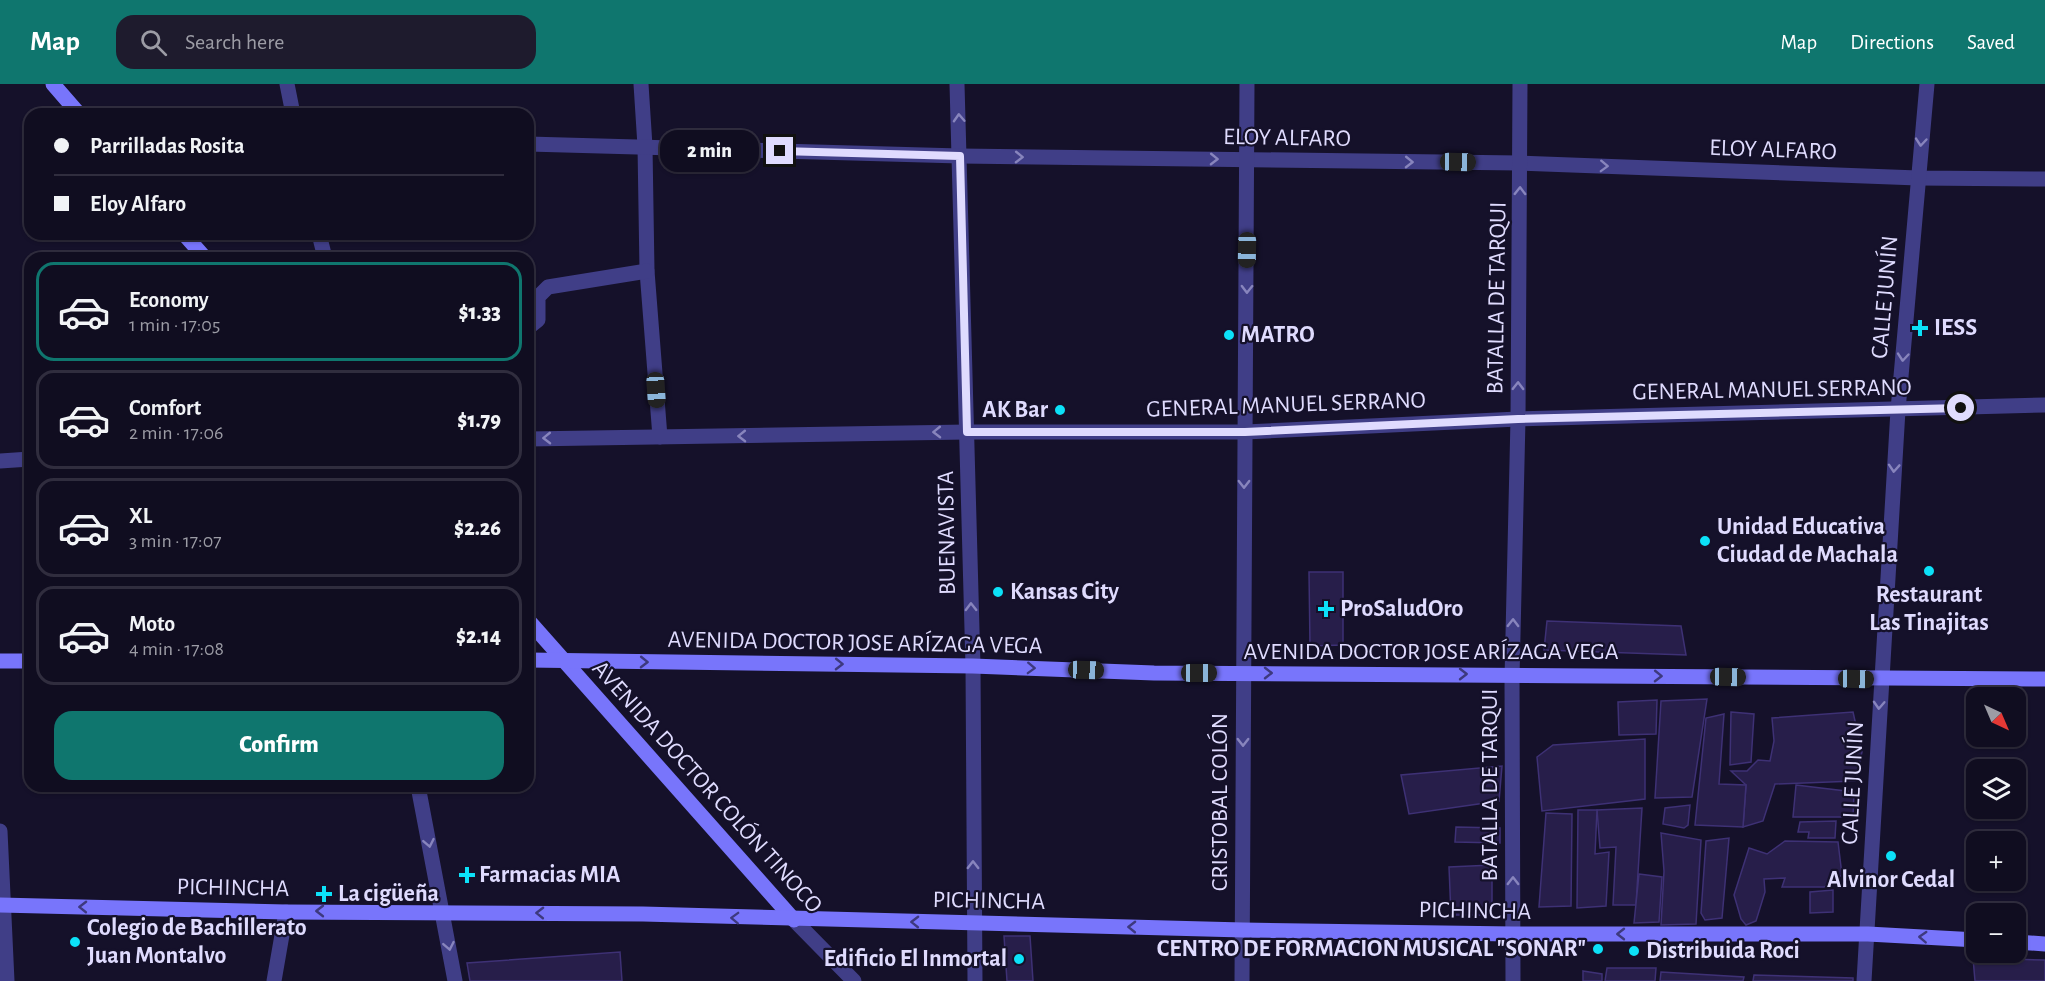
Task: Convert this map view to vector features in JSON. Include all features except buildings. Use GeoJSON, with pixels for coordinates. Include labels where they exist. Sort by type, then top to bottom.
{"type":"FeatureCollection","features":[{"type":"Feature","properties":{"kind":"main road"},"geometry":{"type":"LineString","coordinates":[[53,84],[74,108]]}},
{"type":"Feature","properties":{"kind":"main road"},"geometry":{"type":"LineString","coordinates":[[189,240],[200,252]]}},
{"type":"Feature","properties":{"kind":"main road","name":"AVENIDA DOCTOR COLÓN TINOCO"},"geometry":{"type":"LineString","coordinates":[[534,627],[794,920]]}},
{"type":"Feature","properties":{"kind":"main road","name":"AVENIDA DOCTOR JOSE ARÍZAGA VEGA"},"geometry":{"type":"LineString","coordinates":[[534,660],[973,666],[1154,673],[2045,679]]}},
{"type":"Feature","properties":{"kind":"main road"},"geometry":{"type":"LineString","coordinates":[[0,661],[24,661]]}},
{"type":"Feature","properties":{"kind":"main road","name":"PICHINCHA"},"geometry":{"type":"LineString","coordinates":[[2,905],[286,912],[442,911],[1243,930],[1513,934],[1868,934],[1966,939]]}},
{"type":"Feature","properties":{"kind":"main road"},"geometry":{"type":"LineString","coordinates":[[2026,943],[2045,944]]}},
{"type":"Feature","properties":{"kind":"street"},"geometry":{"type":"LineString","coordinates":[[287,84],[292,108]]}},
{"type":"Feature","properties":{"kind":"street"},"geometry":{"type":"LineString","coordinates":[[641,84],[645,147],[647,271],[660,437]]}},
{"type":"Feature","properties":{"kind":"street","name":"BUENAVISTA"},"geometry":{"type":"LineString","coordinates":[[957,84],[973,666],[975,981]]}},
{"type":"Feature","properties":{"kind":"street","name":"CRISTOBAL COLÓN"},"geometry":{"type":"LineString","coordinates":[[1242,981],[1249,159],[1247,84]]}},
{"type":"Feature","properties":{"kind":"street","name":"BATALLA DE TARQUI"},"geometry":{"type":"LineString","coordinates":[[1513,981],[1512,674],[1518,419],[1520,84]]}},
{"type":"Feature","properties":{"kind":"street","name":"CALLE JUNÍN"},"geometry":{"type":"LineString","coordinates":[[1864,981],[1880,679],[1898,410],[1927,84]]}},
{"type":"Feature","properties":{"kind":"street","name":"ELOY ALFARO"},"geometry":{"type":"LineString","coordinates":[[534,144],[960,156],[1520,163],[1918,178],[2045,179]]}},
{"type":"Feature","properties":{"kind":"street"},"geometry":{"type":"LineString","coordinates":[[534,323],[538,320],[538,297],[543,289],[647,271]]}},
{"type":"Feature","properties":{"kind":"street","name":"GENERAL MANUEL SERRANO"},"geometry":{"type":"LineString","coordinates":[[534,439],[967,432],[1245,432],[1518,419],[2045,405]]}},
{"type":"Feature","properties":{"kind":"street"},"geometry":{"type":"LineString","coordinates":[[0,460],[24,459]]}},
{"type":"Feature","properties":{"kind":"street"},"geometry":{"type":"LineString","coordinates":[[419,792],[455,981]]}},
{"type":"Feature","properties":{"kind":"street"},"geometry":{"type":"LineString","coordinates":[[0,831],[7,981]]}},
{"type":"Feature","properties":{"kind":"street"},"geometry":{"type":"LineString","coordinates":[[274,981],[286,912]]}},
{"type":"Feature","properties":{"kind":"street","name":"AVENIDA DOCTOR COLÓN TINOCO"},"geometry":{"type":"LineString","coordinates":[[794,920],[854,981]]}},
{"type":"Feature","properties":{"kind":"place","name":"IESS"},"geometry":{"type":"Point","coordinates":[1920,328]}},
{"type":"Feature","properties":{"kind":"place","name":"MATRO"},"geometry":{"type":"Point","coordinates":[1229,335]}},
{"type":"Feature","properties":{"kind":"place","name":"AK Bar"},"geometry":{"type":"Point","coordinates":[1060,410]}},
{"type":"Feature","properties":{"kind":"place","name":"Unidad Educativa Ciudad de Machala"},"geometry":{"type":"Point","coordinates":[1705,541]}},
{"type":"Feature","properties":{"kind":"place","name":"Restaurant Las Tinajitas"},"geometry":{"type":"Point","coordinates":[1929,571]}},
{"type":"Feature","properties":{"kind":"place","name":"Kansas City"},"geometry":{"type":"Point","coordinates":[998,592]}},
{"type":"Feature","properties":{"kind":"place","name":"ProSaludOro"},"geometry":{"type":"Point","coordinates":[1326,609]}},
{"type":"Feature","properties":{"kind":"place","name":"Alvinor Cedal"},"geometry":{"type":"Point","coordinates":[1891,856]}},
{"type":"Feature","properties":{"kind":"place","name":"Farmacias MIA"},"geometry":{"type":"Point","coordinates":[467,875]}},
{"type":"Feature","properties":{"kind":"place","name":"La cigüeña"},"geometry":{"type":"Point","coordinates":[324,894]}},
{"type":"Feature","properties":{"kind":"place","name":"Colegio de Bachillerato Juan Montalvo"},"geometry":{"type":"Point","coordinates":[75,942]}},
{"type":"Feature","properties":{"kind":"place","name":"CENTRO DE FORMACION MUSICAL \"SONAR\""},"geometry":{"type":"Point","coordinates":[1598,949]}},
{"type":"Feature","properties":{"kind":"place","name":"Distribuida Roci"},"geometry":{"type":"Point","coordinates":[1634,951]}},
{"type":"Feature","properties":{"kind":"place","name":"Edificio El Inmortal"},"geometry":{"type":"Point","coordinates":[1019,959]}},
{"type":"Feature","properties":{"kind":"route"},"geometry":{"type":"LineString","coordinates":[[780,151],[960,156],[967,432],[1245,432],[1518,419],[1961,408]]}}]}
